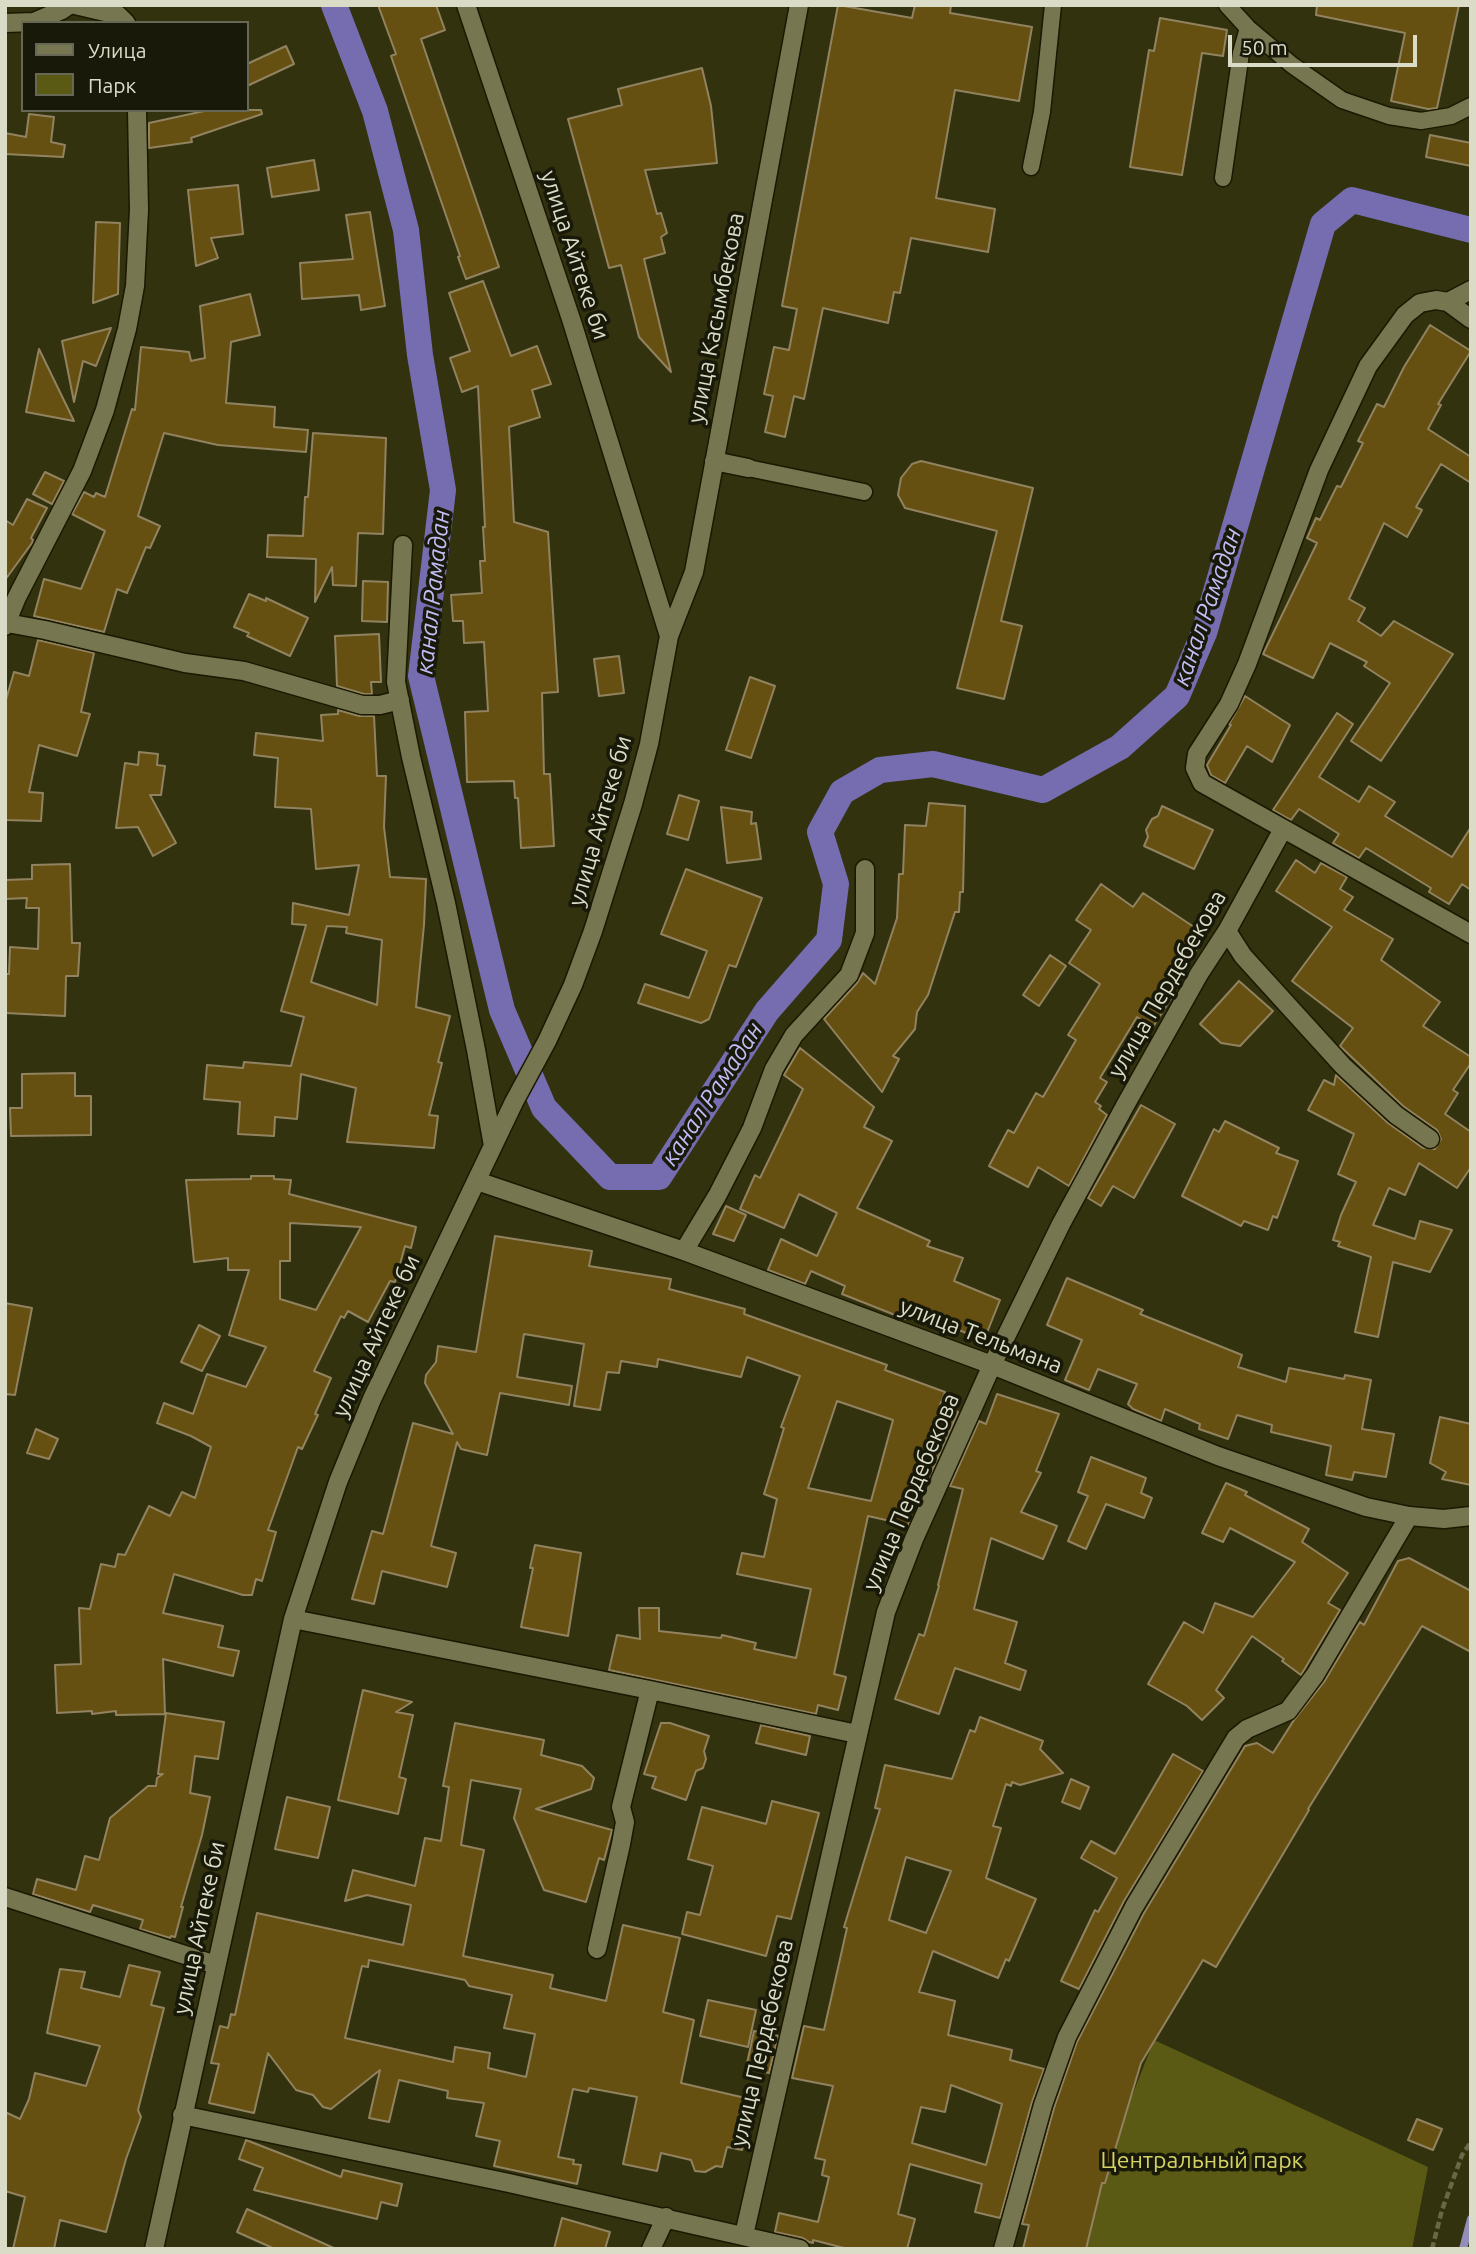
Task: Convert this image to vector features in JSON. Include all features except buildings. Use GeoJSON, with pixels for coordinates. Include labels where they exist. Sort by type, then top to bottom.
{"type":"FeatureCollection","features":[{"type":"Feature","properties":{"kind":"street"},"geometry":{"type":"LineString","coordinates":[[36,21],[69,5]]}},
{"type":"Feature","properties":{"kind":"street"},"geometry":{"type":"LineString","coordinates":[[75,5],[123,14]]}},
{"type":"Feature","properties":{"kind":"street","name":"улица Айтеке би"},"geometry":{"type":"LineString","coordinates":[[154,2249],[293,1619],[338,1482],[372,1399],[573,985],[593,932],[633,804],[649,744],[669,636],[567,309],[466,5]]}},
{"type":"Feature","properties":{"kind":"street","name":"улица Касымбекова"},"geometry":{"type":"LineString","coordinates":[[669,636],[694,572],[799,5]]}},
{"type":"Feature","properties":{"kind":"street"},"geometry":{"type":"LineString","coordinates":[[137,112],[139,210],[135,286],[127,329],[105,410],[82,471],[17,597],[6,625],[45,630],[185,663],[244,671],[362,705],[380,705],[400,700]]}},
{"type":"Feature","properties":{"kind":"street"},"geometry":{"type":"LineString","coordinates":[[1448,302],[1471,290]]}},
{"type":"Feature","properties":{"kind":"street"},"geometry":{"type":"LineString","coordinates":[[1471,319],[1448,302],[1436,300],[1420,303],[1405,315],[1368,366],[1319,470],[1247,664],[1229,704],[1197,754],[1195,768],[1202,783],[1471,934]]}},
{"type":"Feature","properties":{"kind":"street"},"geometry":{"type":"LineString","coordinates":[[715,461],[748,468]]}},
{"type":"Feature","properties":{"kind":"street"},"geometry":{"type":"LineString","coordinates":[[403,545],[397,682],[411,757],[454,943],[493,1146]]}},
{"type":"Feature","properties":{"kind":"street","name":"улица Пердебекова"},"geometry":{"type":"LineString","coordinates":[[744,2235],[886,1612],[914,1539],[992,1365],[1061,1224],[1199,974],[1227,931],[1283,829]]}},
{"type":"Feature","properties":{"kind":"street"},"geometry":{"type":"LineString","coordinates":[[684,1251],[717,1196],[752,1128],[774,1069],[794,1035],[849,975],[865,933],[865,869]]}},
{"type":"Feature","properties":{"kind":"street"},"geometry":{"type":"LineString","coordinates":[[1227,931],[1243,956],[1343,1066],[1396,1115],[1430,1139]]}},
{"type":"Feature","properties":{"kind":"street","name":"улица Тельмана"},"geometry":{"type":"LineString","coordinates":[[477,1181],[684,1251],[992,1365],[1218,1456],[1366,1507],[1409,1516],[1444,1519],[1471,1516]]}},
{"type":"Feature","properties":{"kind":"street"},"geometry":{"type":"LineString","coordinates":[[1003,2249],[1043,2105],[1066,2037],[1134,1908],[1236,1738],[1247,1729],[1288,1711],[1315,1675],[1409,1516]]}},
{"type":"Feature","properties":{"kind":"street"},"geometry":{"type":"LineString","coordinates":[[293,1619],[857,1734]]}},
{"type":"Feature","properties":{"kind":"street"},"geometry":{"type":"LineString","coordinates":[[597,1949],[625,1822],[621,1807],[650,1690]]}},
{"type":"Feature","properties":{"kind":"street"},"geometry":{"type":"LineString","coordinates":[[5,1897],[216,1965]]}},
{"type":"Feature","properties":{"kind":"street"},"geometry":{"type":"LineString","coordinates":[[182,2115],[666,2217],[800,2249]]}},
{"type":"Feature","properties":{"kind":"street"},"geometry":{"type":"LineString","coordinates":[[651,2249],[666,2217]]}},
{"type":"Feature","properties":{"kind":"lane"},"geometry":{"type":"LineString","coordinates":[[1031,167],[1042,111],[1053,5]]}},
{"type":"Feature","properties":{"kind":"lane"},"geometry":{"type":"LineString","coordinates":[[1227,5],[1248,29],[1292,65],[1342,100],[1389,116],[1421,121],[1451,116],[1471,106]]}},
{"type":"Feature","properties":{"kind":"lane"},"geometry":{"type":"LineString","coordinates":[[1223,178],[1241,53],[1248,29]]}},
{"type":"Feature","properties":{"kind":"lane"},"geometry":{"type":"LineString","coordinates":[[748,468],[864,492]]}},
{"type":"Feature","properties":{"kind":"path"},"geometry":{"type":"LineString","coordinates":[[1432,2249],[1442,2210],[1462,2155],[1471,2142]]}},
{"type":"Feature","properties":{"kind":"green space","name":"Центральный парк"},"geometry":{"type":"Polygon","coordinates":[[[1154,2040],[1428,2167],[1412,2249],[1032,2249],[1101,2175],[1154,2040]]]}},
{"type":"Feature","properties":{"kind":"waterway","name":"канал Рамадан"},"geometry":{"type":"LineString","coordinates":[[334,5],[375,111],[406,230],[420,355],[443,490],[421,676],[502,1010],[544,1108],[610,1177],[659,1177],[767,1011],[829,940],[836,884],[820,832],[842,792],[880,770],[933,764],[1043,790],[1120,747],[1177,696],[1204,633],[1323,224],[1352,200],[1471,230]]}},
{"type":"Feature","properties":{"kind":"waterway"},"geometry":{"type":"LineString","coordinates":[[1463,2249],[1471,2219]]}}]}
